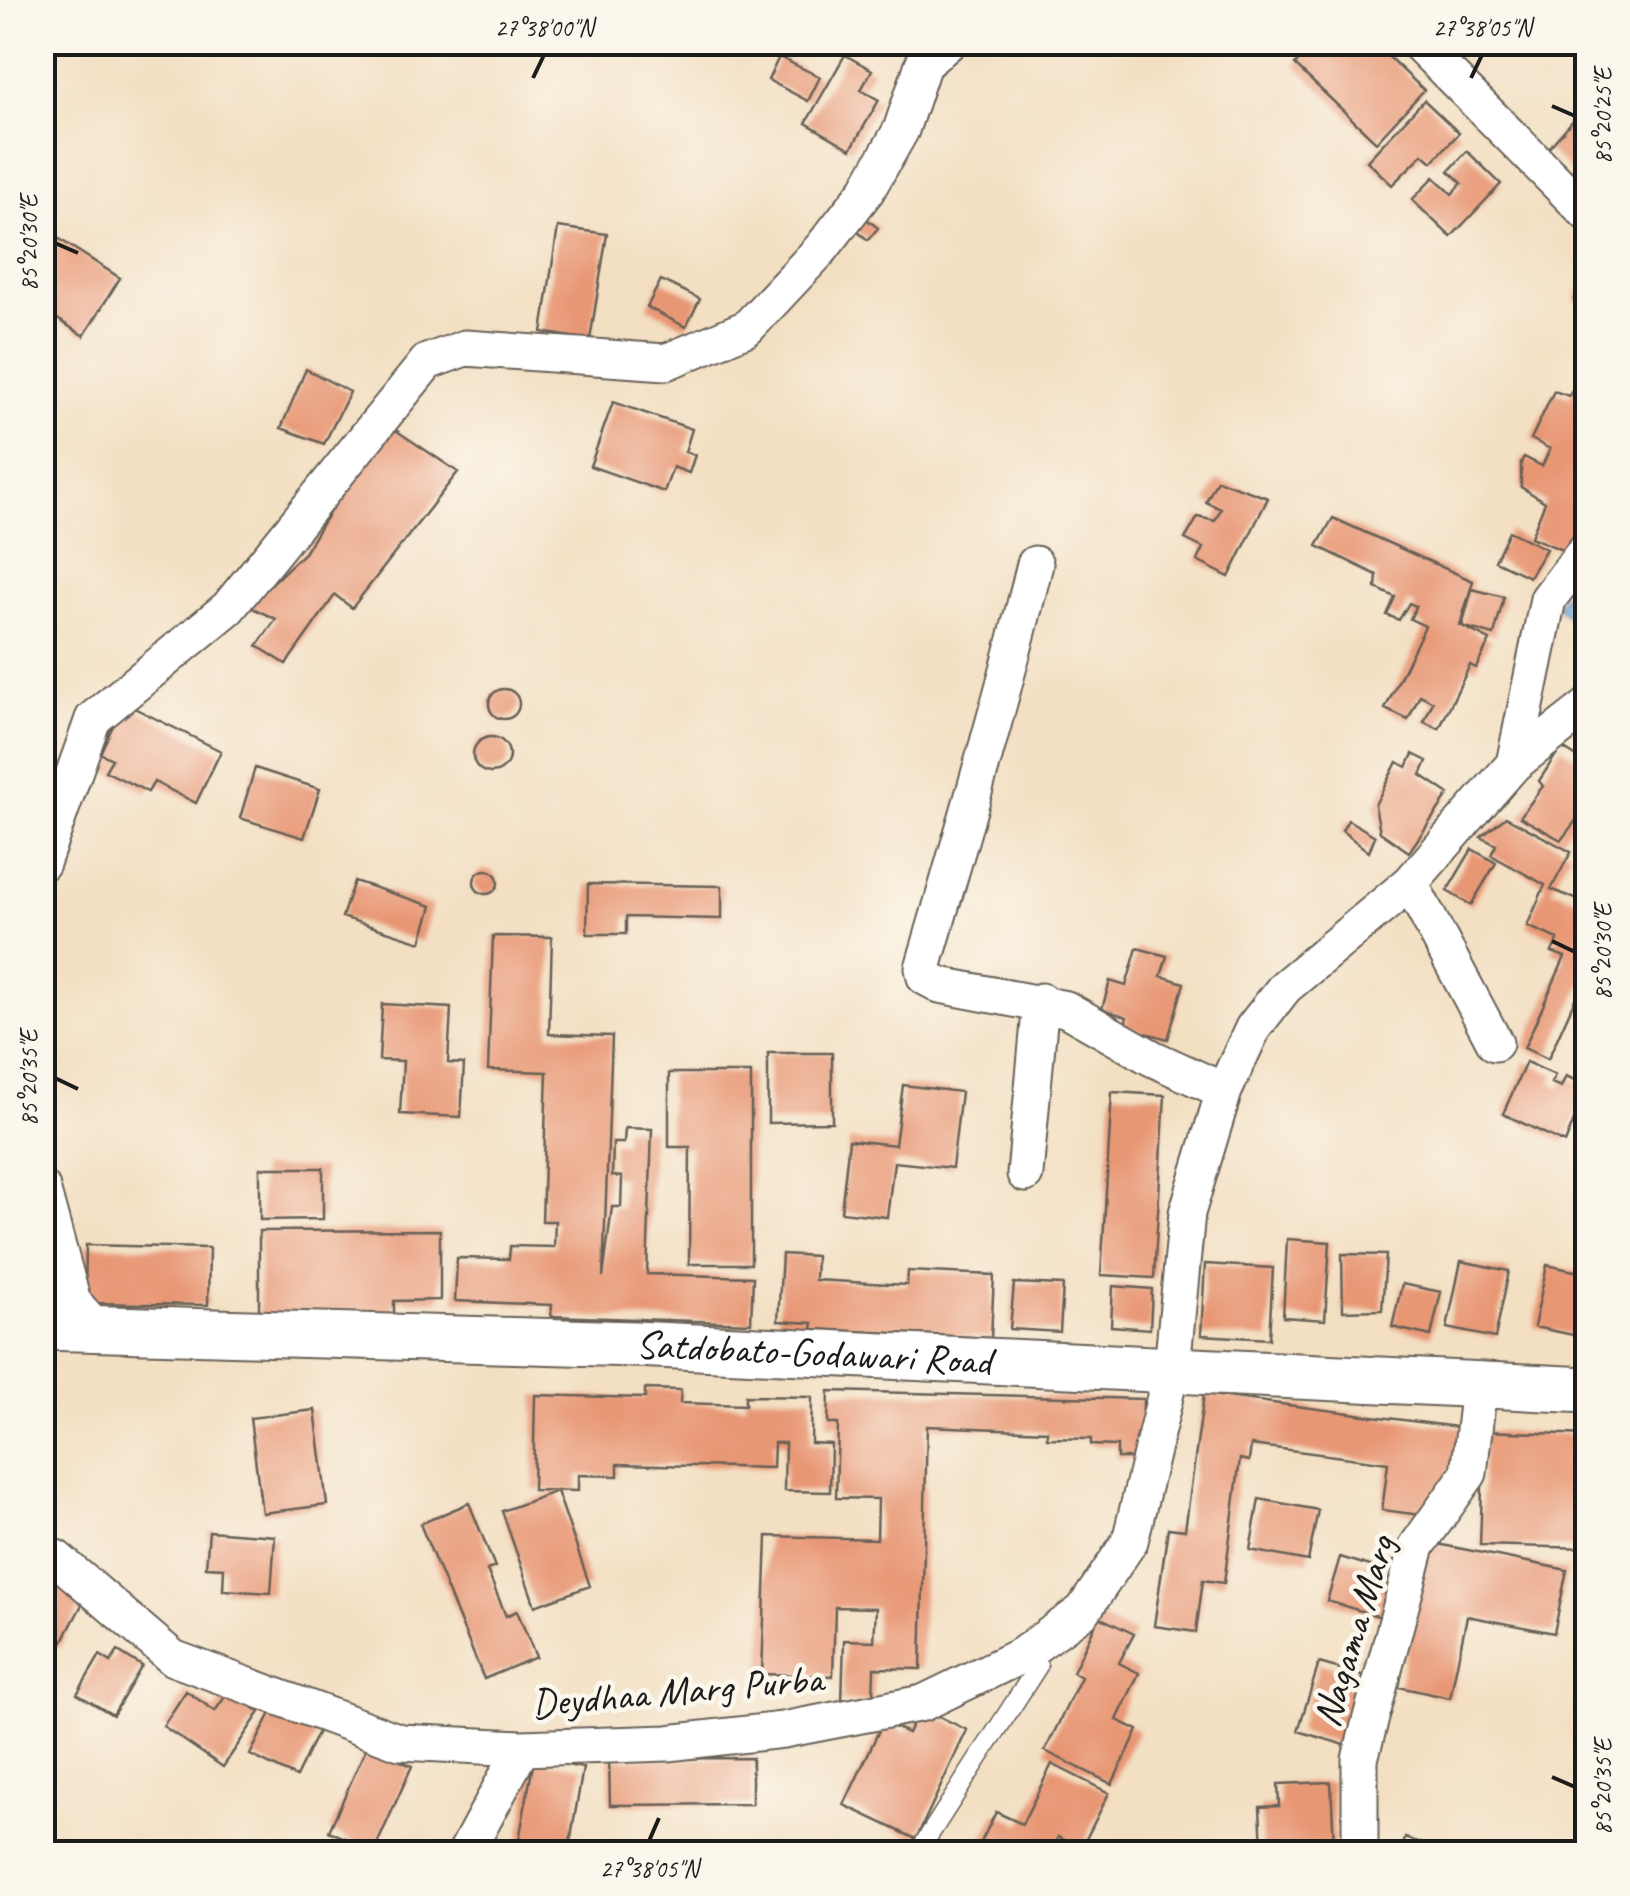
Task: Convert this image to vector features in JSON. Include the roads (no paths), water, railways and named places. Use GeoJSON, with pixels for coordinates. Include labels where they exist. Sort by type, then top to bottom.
{"type":"FeatureCollection","features":[{"type":"Feature","properties":{"kind":"street"},"geometry":{"type":"LineString","coordinates":[[42,863],[92,719],[228,608],[427,362],[465,348],[666,362],[747,328],[868,190],[902,130],[923,64],[949,42]]}},
{"type":"Feature","properties":{"kind":"street"},"geometry":{"type":"LineString","coordinates":[[1417,42],[1588,214]]}},
{"type":"Feature","properties":{"kind":"street"},"geometry":{"type":"LineString","coordinates":[[1514,764],[1548,598],[1588,547]]}},
{"type":"Feature","properties":{"kind":"street"},"geometry":{"type":"LineString","coordinates":[[1035,564],[998,716],[922,968],[925,976],[940,985],[1041,1001],[1066,1009],[1152,1058],[1224,1091]]}},
{"type":"Feature","properties":{"kind":"street","name":"Deydhaa Marg Purba"},"geometry":{"type":"LineString","coordinates":[[42,1554],[56,1558],[173,1658],[400,1742],[522,1748],[668,1743],[783,1730],[923,1702],[1022,1655],[1083,1611],[1130,1541],[1172,1368],[1187,1213],[1224,1091],[1253,1028],[1285,987],[1410,884],[1514,764],[1588,706]]}},
{"type":"Feature","properties":{"kind":"street"},"geometry":{"type":"LineString","coordinates":[[1410,884],[1495,1043]]}},
{"type":"Feature","properties":{"kind":"street"},"geometry":{"type":"LineString","coordinates":[[1025,1174],[1041,1001]]}},
{"type":"Feature","properties":{"kind":"street"},"geometry":{"type":"LineString","coordinates":[[42,1188],[72,1302],[98,1330]]}},
{"type":"Feature","properties":{"kind":"street","name":"Satdobato-Godawari Road"},"geometry":{"type":"LineString","coordinates":[[42,1327],[634,1344],[1588,1390]]}},
{"type":"Feature","properties":{"kind":"street","name":"Nagama Marg"},"geometry":{"type":"LineString","coordinates":[[1360,1854],[1360,1759],[1417,1546],[1469,1473],[1479,1387]]}},
{"type":"Feature","properties":{"kind":"street"},"geometry":{"type":"LineString","coordinates":[[465,1854],[522,1748]]}},
{"type":"Feature","properties":{"kind":"lane"},"geometry":{"type":"LineString","coordinates":[[917,1854],[1038,1666],[1022,1655]]}},
{"type":"Feature","properties":{"kind":"water"},"geometry":{"type":"Polygon","coordinates":[[[1587,568],[1587,632],[1556,605],[1587,568]]]}}]}
